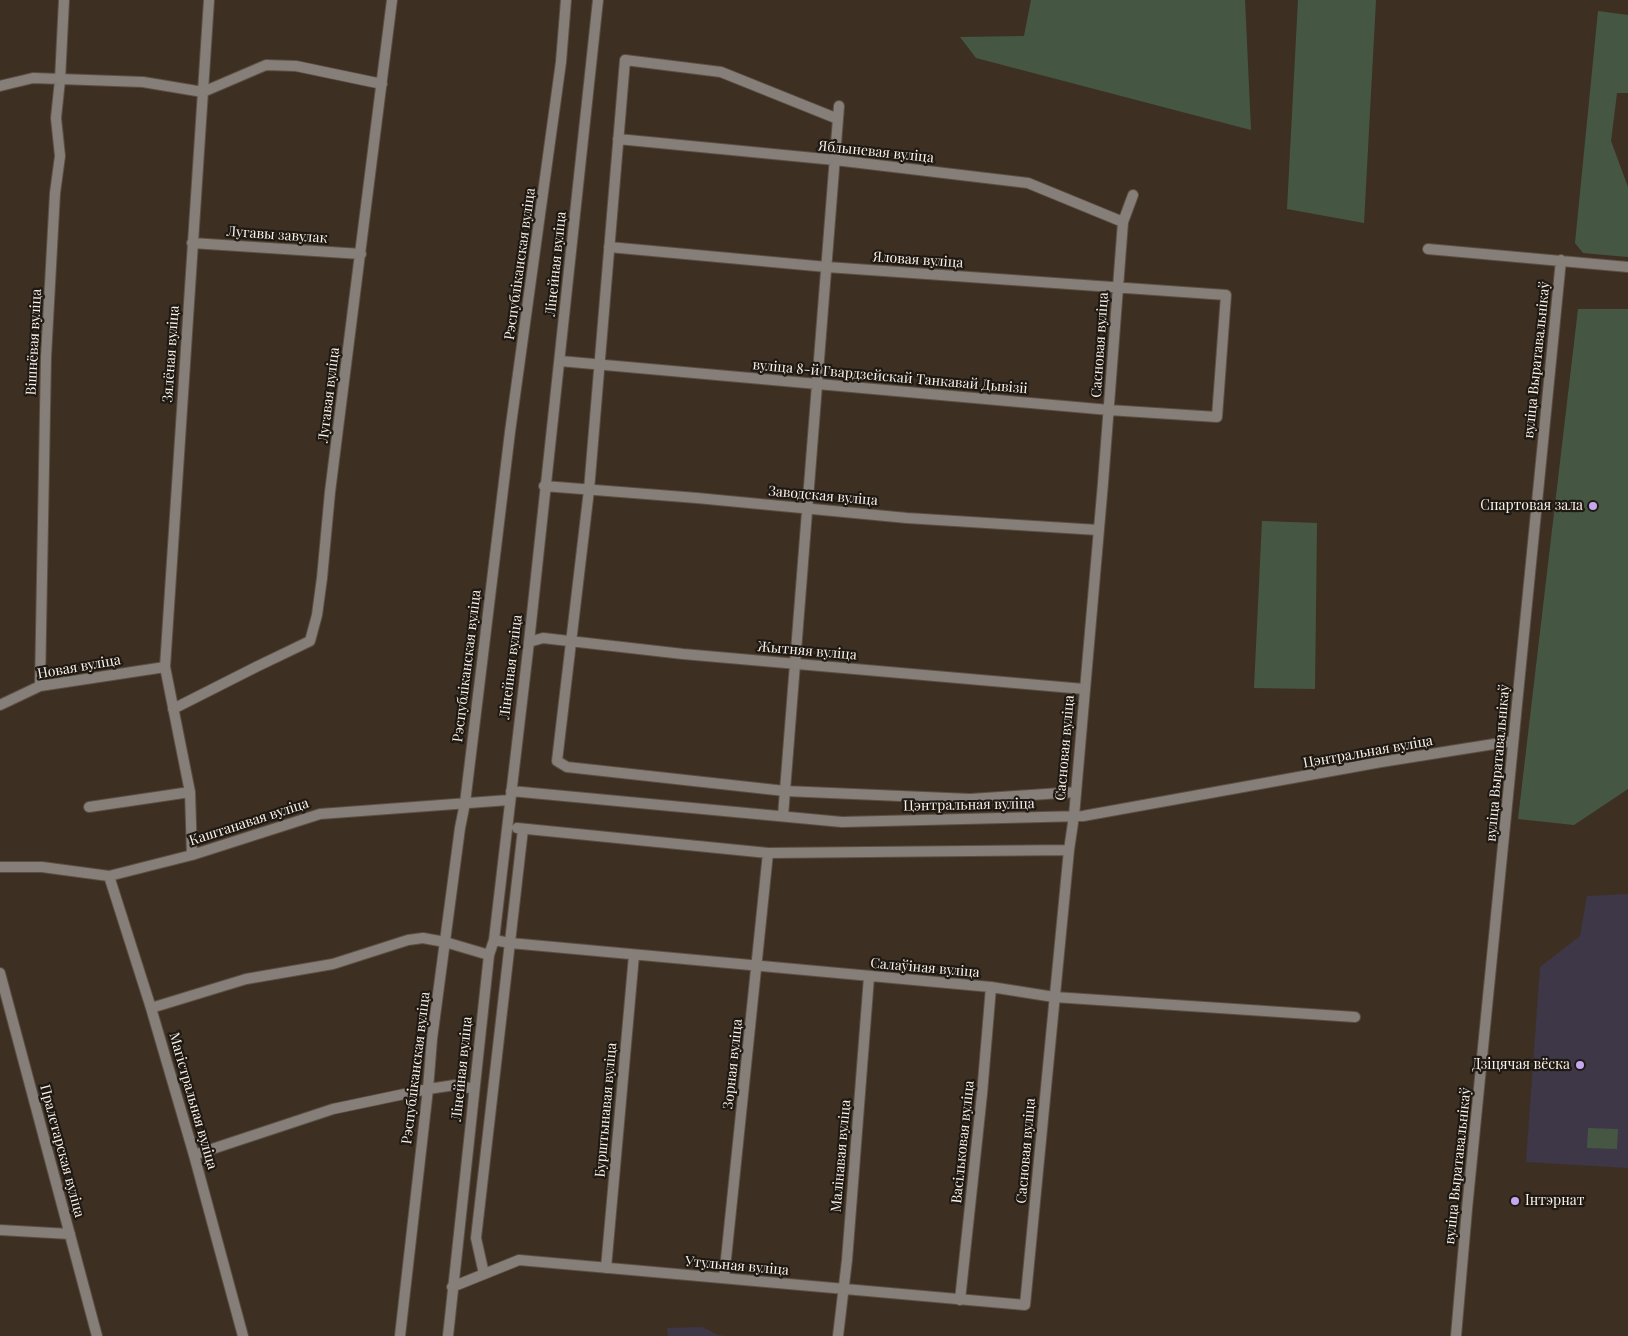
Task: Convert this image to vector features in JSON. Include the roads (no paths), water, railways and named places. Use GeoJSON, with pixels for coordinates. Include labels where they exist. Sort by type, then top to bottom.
{"type":"FeatureCollection","features":[{"type":"Feature","properties":{"kind":"street","name":"Вішнёвая вуліца"},"geometry":{"type":"LineString","coordinates":[[40,686],[46,357],[55,193],[60,156],[56,118],[64,0]]}},
{"type":"Feature","properties":{"kind":"street","name":"Зялёная вуліца"},"geometry":{"type":"LineString","coordinates":[[192,855],[190,792],[165,667],[209,0]]}},
{"type":"Feature","properties":{"kind":"street","name":"Лугавая вуліца"},"geometry":{"type":"LineString","coordinates":[[173,709],[310,642],[317,615],[322,578],[330,492],[392,0]]}},
{"type":"Feature","properties":{"kind":"street","name":"Рэспубліканская вуліца"},"geometry":{"type":"LineString","coordinates":[[400,1336],[432,1039],[465,803],[510,432],[561,62],[566,0]]}},
{"type":"Feature","properties":{"kind":"street","name":"Лінейная вуліца"},"geometry":{"type":"LineString","coordinates":[[448,1336],[489,955],[494,940],[544,486],[560,361],[598,0]]}},
{"type":"Feature","properties":{"kind":"street"},"geometry":{"type":"LineString","coordinates":[[838,119],[721,72],[625,60],[589,490],[557,761],[567,767],[784,791],[970,799],[1076,792]]}},
{"type":"Feature","properties":{"kind":"street"},"geometry":{"type":"LineString","coordinates":[[0,86],[33,78],[143,82],[203,92],[266,65],[296,66],[382,84]]}},
{"type":"Feature","properties":{"kind":"street"},"geometry":{"type":"LineString","coordinates":[[782,816],[839,106]]}},
{"type":"Feature","properties":{"kind":"street","name":"Яблыневая вуліца"},"geometry":{"type":"LineString","coordinates":[[618,139],[835,160],[1028,183],[1123,222]]}},
{"type":"Feature","properties":{"kind":"street","name":"Сасновая вуліца"},"geometry":{"type":"LineString","coordinates":[[1025,1305],[1054,997],[1074,816],[1123,222],[1134,195]]}},
{"type":"Feature","properties":{"kind":"street","name":"Лугавы завулак"},"geometry":{"type":"LineString","coordinates":[[192,243],[361,254]]}},
{"type":"Feature","properties":{"kind":"street","name":"Яловая вуліца"},"geometry":{"type":"LineString","coordinates":[[609,247],[827,267],[1226,295],[1217,417]]}},
{"type":"Feature","properties":{"kind":"street"},"geometry":{"type":"LineString","coordinates":[[1428,249],[1628,267]]}},
{"type":"Feature","properties":{"kind":"street","name":"вуліца Выратавальнікаў"},"geometry":{"type":"LineString","coordinates":[[1456,1336],[1561,260]]}},
{"type":"Feature","properties":{"kind":"street","name":"вуліца 8-й Гвардзейскай Танкавай Дывізіі"},"geometry":{"type":"LineString","coordinates":[[560,361],[599,366],[1108,410],[1217,417]]}},
{"type":"Feature","properties":{"kind":"street","name":"Заводская вуліца"},"geometry":{"type":"LineString","coordinates":[[544,486],[907,518],[1098,530]]}},
{"type":"Feature","properties":{"kind":"street","name":"Жытняя вуліца"},"geometry":{"type":"LineString","coordinates":[[528,642],[543,638],[683,654],[1084,689]]}},
{"type":"Feature","properties":{"kind":"street","name":"Новая вуліца"},"geometry":{"type":"LineString","coordinates":[[0,705],[40,686],[165,667]]}},
{"type":"Feature","properties":{"kind":"street","name":"Цэнтральная вуліца"},"geometry":{"type":"LineString","coordinates":[[510,796],[842,822],[1083,816],[1382,762],[1513,741]]}},
{"type":"Feature","properties":{"kind":"street"},"geometry":{"type":"LineString","coordinates":[[89,807],[190,792]]}},
{"type":"Feature","properties":{"kind":"street","name":"Каштанавая вуліца"},"geometry":{"type":"LineString","coordinates":[[0,867],[42,867],[109,876],[192,855],[320,814],[465,803],[510,796]]}},
{"type":"Feature","properties":{"kind":"street"},"geometry":{"type":"LineString","coordinates":[[484,1274],[476,1238],[510,943],[520,828],[768,853],[1069,850]]}},
{"type":"Feature","properties":{"kind":"street","name":"Зорная вуліца"},"geometry":{"type":"LineString","coordinates":[[724,1278],[768,853]]}},
{"type":"Feature","properties":{"kind":"street","name":"Магістральная вуліца"},"geometry":{"type":"LineString","coordinates":[[109,876],[151,1008],[194,1155],[242,1336]]}},
{"type":"Feature","properties":{"kind":"street"},"geometry":{"type":"LineString","coordinates":[[151,1008],[246,979],[333,964],[408,940],[424,938],[489,955]]}},
{"type":"Feature","properties":{"kind":"street","name":"Салаўіная вуліца"},"geometry":{"type":"LineString","coordinates":[[494,940],[634,955],[991,987],[1054,997],[1355,1017]]}},
{"type":"Feature","properties":{"kind":"street","name":"Бурштынавая вуліца"},"geometry":{"type":"LineString","coordinates":[[606,1268],[634,955]]}},
{"type":"Feature","properties":{"kind":"street","name":"Пралетарская вуліца"},"geometry":{"type":"LineString","coordinates":[[0,973],[96,1336]]}},
{"type":"Feature","properties":{"kind":"street","name":"Малінавая вуліца"},"geometry":{"type":"LineString","coordinates":[[838,1336],[869,977]]}},
{"type":"Feature","properties":{"kind":"street","name":"Васільковая вуліца"},"geometry":{"type":"LineString","coordinates":[[960,1300],[982,1094],[991,987]]}},
{"type":"Feature","properties":{"kind":"street"},"geometry":{"type":"LineString","coordinates":[[194,1155],[333,1109],[455,1085],[474,1089]]}},
{"type":"Feature","properties":{"kind":"street"},"geometry":{"type":"LineString","coordinates":[[0,1230],[70,1234]]}},
{"type":"Feature","properties":{"kind":"street","name":"Утульная вуліца"},"geometry":{"type":"LineString","coordinates":[[452,1287],[519,1260],[1025,1305]]}},
{"type":"Feature","properties":{"kind":"place","name":"Спартовая зала"},"geometry":{"type":"Point","coordinates":[1593,506]}},
{"type":"Feature","properties":{"kind":"place","name":"Дзіцячая вёска"},"geometry":{"type":"Point","coordinates":[1580,1065]}},
{"type":"Feature","properties":{"kind":"place","name":"Інтэрнат"},"geometry":{"type":"Point","coordinates":[1515,1201]}}]}
